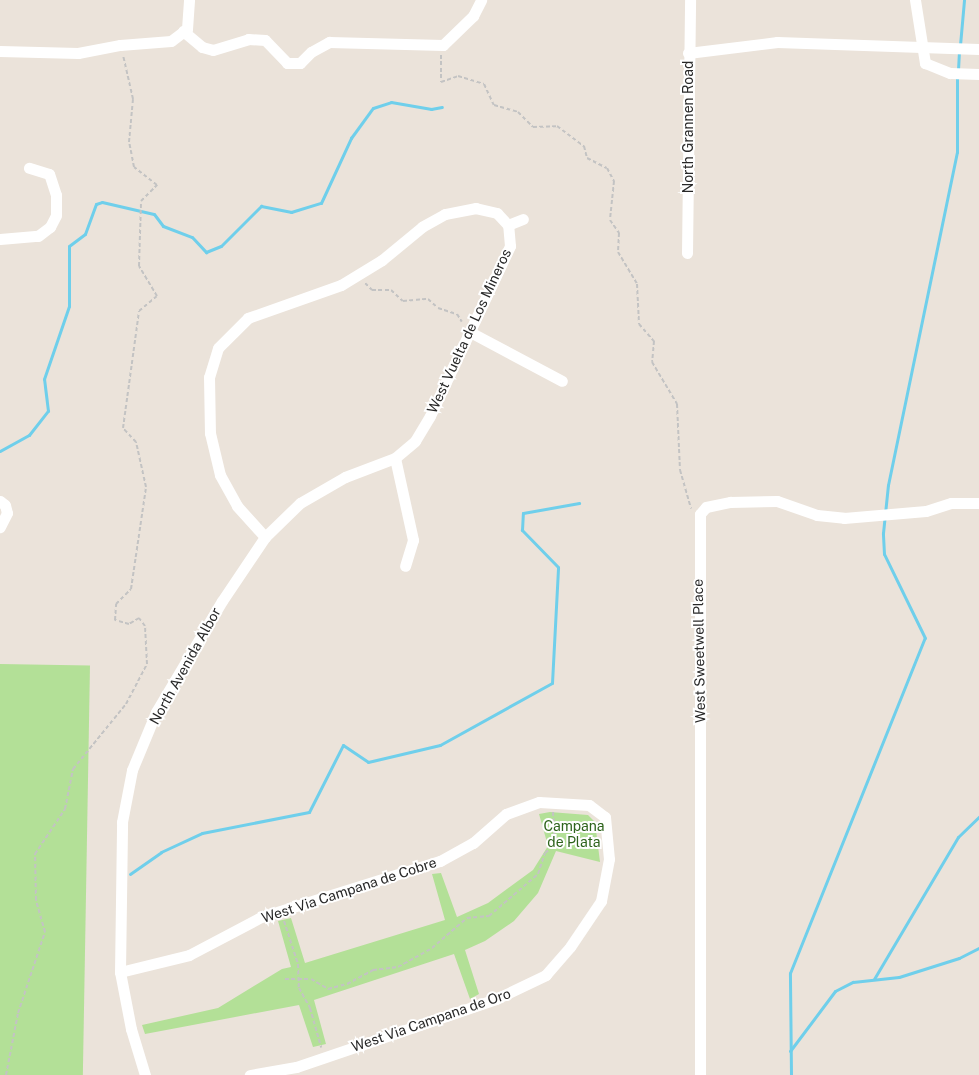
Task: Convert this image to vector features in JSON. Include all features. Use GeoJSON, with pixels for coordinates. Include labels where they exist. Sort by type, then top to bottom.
{"type":"FeatureCollection","features":[{"type":"Feature","properties":{"kind":"street"},"geometry":{"type":"LineString","coordinates":[[0,51],[78,53],[120,45],[171,42],[187,29],[189,0]]}},
{"type":"Feature","properties":{"kind":"street"},"geometry":{"type":"LineString","coordinates":[[183,31],[202,47],[214,50],[248,39],[265,40],[287,62],[300,63],[311,52],[329,42],[443,45],[473,16],[481,0]]}},
{"type":"Feature","properties":{"kind":"street","name":"North Grannen Road"},"geometry":{"type":"LineString","coordinates":[[687,253],[690,0]]}},
{"type":"Feature","properties":{"kind":"street"},"geometry":{"type":"LineString","coordinates":[[915,0],[925,63],[950,73],[979,74]]}},
{"type":"Feature","properties":{"kind":"street"},"geometry":{"type":"LineString","coordinates":[[688,53],[777,42],[979,49]]}},
{"type":"Feature","properties":{"kind":"street"},"geometry":{"type":"LineString","coordinates":[[0,240],[38,236],[50,227],[56,215],[56,195],[49,174],[29,168]]}},
{"type":"Feature","properties":{"kind":"street"},"geometry":{"type":"LineString","coordinates":[[265,537],[237,506],[224,483],[210,433],[209,377],[218,348],[248,318],[341,285],[382,260],[422,227],[445,214],[476,208],[497,213],[508,225],[523,219]]}},
{"type":"Feature","properties":{"kind":"street","name":"West Vuelta de Los Mineros"},"geometry":{"type":"LineString","coordinates":[[395,458],[414,440],[430,416],[510,246],[508,225]]}},
{"type":"Feature","properties":{"kind":"street"},"geometry":{"type":"LineString","coordinates":[[470,332],[562,381]]}},
{"type":"Feature","properties":{"kind":"street"},"geometry":{"type":"LineString","coordinates":[[395,458],[413,540],[405,566]]}},
{"type":"Feature","properties":{"kind":"street","name":"North Avenida Albor"},"geometry":{"type":"LineString","coordinates":[[145,1075],[131,1029],[120,972],[122,822],[132,770],[156,712],[222,601],[265,537],[300,503],[344,476],[395,458]]}},
{"type":"Feature","properties":{"kind":"street"},"geometry":{"type":"LineString","coordinates":[[0,501],[6,505],[7,513],[0,527]]}},
{"type":"Feature","properties":{"kind":"street"},"geometry":{"type":"LineString","coordinates":[[699,516],[706,507],[730,502],[777,501],[817,515],[844,518],[926,511],[952,503],[979,503]]}},
{"type":"Feature","properties":{"kind":"street","name":"West Sweetwell Place"},"geometry":{"type":"LineString","coordinates":[[699,516],[700,1075]]}},
{"type":"Feature","properties":{"kind":"street","name":"West Via Campana de Cobre"},"geometry":{"type":"LineString","coordinates":[[120,972],[189,955],[260,917],[440,861],[473,843],[506,814],[539,802],[603,807]]}},
{"type":"Feature","properties":{"kind":"street","name":"West Via Campana de Oro"},"geometry":{"type":"LineString","coordinates":[[250,1075],[296,1066],[496,999],[546,975],[570,947],[601,900],[608,850],[603,807]]}},
{"type":"Feature","properties":{"kind":"path"},"geometry":{"type":"LineString","coordinates":[[6,1075],[18,1013],[45,932],[36,900],[35,854],[65,809],[73,769],[126,704],[147,664],[145,626],[139,618],[129,624],[115,620],[116,604],[131,589],[146,487],[136,442],[123,428],[139,311],[157,296],[139,266],[141,201],[157,185],[134,167],[129,142],[133,99],[120,45]]}},
{"type":"Feature","properties":{"kind":"path"},"geometry":{"type":"LineString","coordinates":[[443,45],[439,70],[441,82],[458,76],[484,84],[494,104],[518,112],[533,127],[556,126],[584,146],[587,158],[607,168],[614,181],[610,220],[619,233],[618,252],[637,284],[639,324],[654,341],[652,362],[677,404],[680,470],[689,506],[699,516]]}},
{"type":"Feature","properties":{"kind":"path"},"geometry":{"type":"LineString","coordinates":[[359,274],[372,290],[391,290],[403,301],[428,300],[438,308],[457,314],[470,332]]}},
{"type":"Feature","properties":{"kind":"path"},"geometry":{"type":"LineString","coordinates":[[552,802],[555,845]]}},
{"type":"Feature","properties":{"kind":"path"},"geometry":{"type":"LineString","coordinates":[[285,978],[311,979],[328,989],[347,984],[373,970],[398,967],[432,948],[467,918],[489,916],[538,874],[545,853],[555,845],[570,842],[608,850]]}},
{"type":"Feature","properties":{"kind":"path"},"geometry":{"type":"LineString","coordinates":[[281,911],[298,964],[298,978],[324,1057]]}},
{"type":"Feature","properties":{"kind":"green space"},"geometry":{"type":"Polygon","coordinates":[[[0,664],[90,666],[83,1075],[0,1075],[0,664]]]}},
{"type":"Feature","properties":{"kind":"green space","name":"Campana de Plata"},"geometry":{"type":"Polygon","coordinates":[[[550,812],[588,815],[595,822],[600,862],[556,851],[538,893],[514,921],[485,941],[465,950],[479,994],[470,999],[454,954],[314,1000],[326,1044],[313,1047],[299,1005],[145,1034],[142,1025],[218,1008],[282,969],[291,967],[278,921],[291,918],[305,963],[445,920],[432,874],[441,873],[457,917],[488,903],[533,870],[548,846],[539,814],[550,812]]]}},
{"type":"Feature","properties":{"kind":"waterway"},"geometry":{"type":"LineString","coordinates":[[960,45],[964,0]]}},
{"type":"Feature","properties":{"kind":"waterway"},"geometry":{"type":"LineString","coordinates":[[958,70],[959,52]]}},
{"type":"Feature","properties":{"kind":"waterway"},"geometry":{"type":"LineString","coordinates":[[791,1075],[790,973],[925,638],[884,554],[883,533],[888,485],[957,152],[957,77]]}},
{"type":"Feature","properties":{"kind":"waterway"},"geometry":{"type":"LineString","coordinates":[[0,451],[29,435],[48,411],[44,379],[69,306],[69,246],[85,234],[96,204],[102,202],[154,214],[163,226],[192,237],[206,252],[221,246],[261,206],[291,212],[321,203],[351,138],[373,108],[391,102],[431,109],[442,107]]}},
{"type":"Feature","properties":{"kind":"waterway"},"geometry":{"type":"LineString","coordinates":[[130,874],[161,852],[202,833],[309,812],[343,745],[368,762],[440,745],[552,683],[558,567],[522,530],[523,513],[579,503]]}},
{"type":"Feature","properties":{"kind":"waterway"},"geometry":{"type":"LineString","coordinates":[[874,979],[958,837],[979,817]]}},
{"type":"Feature","properties":{"kind":"waterway"},"geometry":{"type":"LineString","coordinates":[[790,1051],[835,991],[853,982],[899,977],[959,958],[979,948]]}}]}
